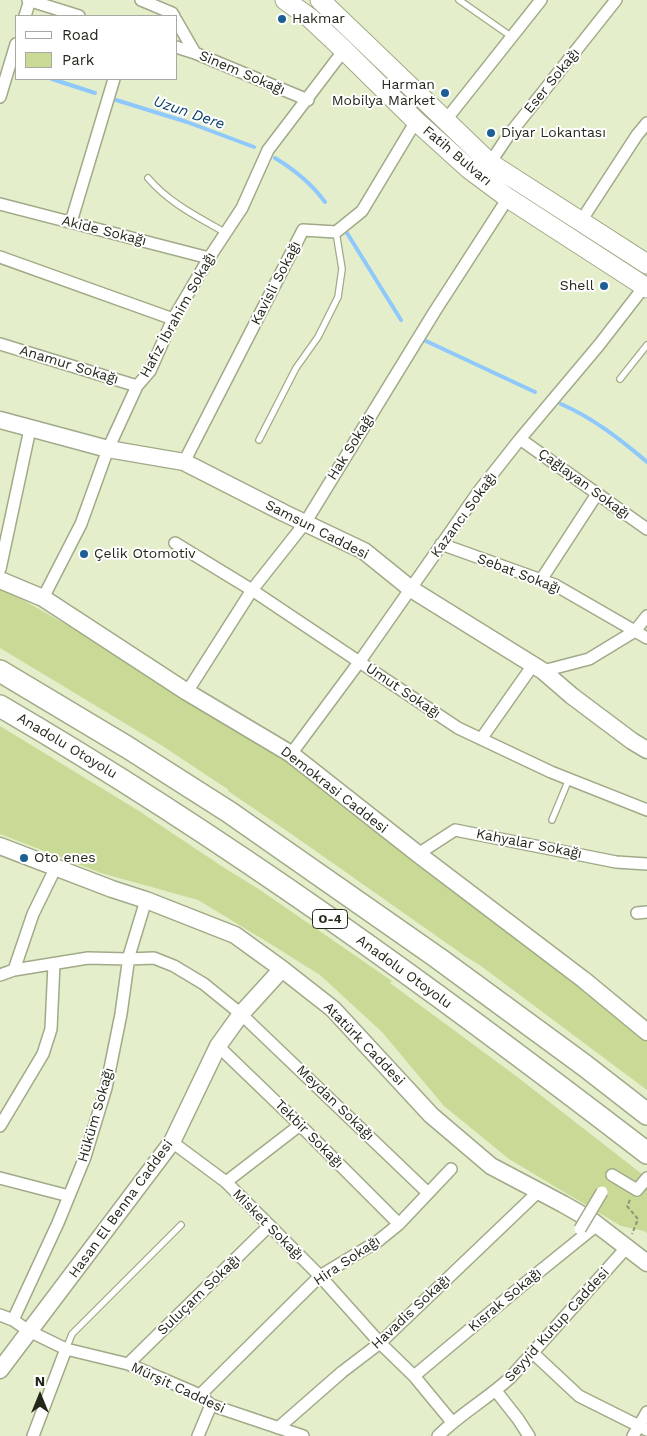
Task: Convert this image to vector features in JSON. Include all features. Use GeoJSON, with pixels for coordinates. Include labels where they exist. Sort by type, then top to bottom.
{"type":"FeatureCollection","features":[{"type":"Feature","properties":{"kind":"highway","name":"O-4"},"geometry":{"type":"LineString","coordinates":[[0,671],[127,747],[229,812],[438,958],[584,1065],[647,1114]]}},
{"type":"Feature","properties":{"kind":"highway","name":"Anadolu Otoyolu"},"geometry":{"type":"LineString","coordinates":[[0,706],[130,784],[206,833],[502,1042],[647,1153]]}},
{"type":"Feature","properties":{"kind":"main road","name":"Fatih Bulvarı"},"geometry":{"type":"LineString","coordinates":[[285,0],[310,18],[416,121],[469,169],[508,198],[646,286]]}},
{"type":"Feature","properties":{"kind":"main road","name":"Fatih Bulvarı"},"geometry":{"type":"LineString","coordinates":[[320,0],[490,163],[647,264]]}},
{"type":"Feature","properties":{"kind":"street"},"geometry":{"type":"LineString","coordinates":[[25,15],[29,0],[77,15]]}},
{"type":"Feature","properties":{"kind":"street"},"geometry":{"type":"LineString","coordinates":[[141,0],[173,15]]}},
{"type":"Feature","properties":{"kind":"street"},"geometry":{"type":"LineString","coordinates":[[445,121],[541,0]]}},
{"type":"Feature","properties":{"kind":"street","name":"Eser Sokağı"},"geometry":{"type":"LineString","coordinates":[[490,163],[508,136],[616,0]]}},
{"type":"Feature","properties":{"kind":"street"},"geometry":{"type":"LineString","coordinates":[[178,23],[195,53]]}},
{"type":"Feature","properties":{"kind":"street"},"geometry":{"type":"LineString","coordinates":[[0,97],[15,47]]}},
{"type":"Feature","properties":{"kind":"street","name":"Sinem Sokağı"},"geometry":{"type":"LineString","coordinates":[[178,48],[308,100]]}},
{"type":"Feature","properties":{"kind":"street","name":"Hafız İbrahim Sokağı"},"geometry":{"type":"LineString","coordinates":[[42,598],[81,524],[108,449],[137,386],[150,371],[173,319],[209,258],[242,208],[268,150],[308,100],[344,50]]}},
{"type":"Feature","properties":{"kind":"street"},"geometry":{"type":"LineString","coordinates":[[70,222],[114,80]]}},
{"type":"Feature","properties":{"kind":"street"},"geometry":{"type":"LineString","coordinates":[[336,232],[362,211],[416,121]]}},
{"type":"Feature","properties":{"kind":"street"},"geometry":{"type":"LineString","coordinates":[[581,221],[637,135],[647,123]]}},
{"type":"Feature","properties":{"kind":"street","name":"Hak Sokağı"},"geometry":{"type":"LineString","coordinates":[[187,692],[252,590],[305,523],[435,312],[508,198]]}},
{"type":"Feature","properties":{"kind":"street","name":"Akide Sokağı"},"geometry":{"type":"LineString","coordinates":[[0,204],[209,258]]}},
{"type":"Feature","properties":{"kind":"street","name":"Kavisli Sokağı"},"geometry":{"type":"LineString","coordinates":[[184,462],[303,230],[336,232]]}},
{"type":"Feature","properties":{"kind":"street"},"geometry":{"type":"LineString","coordinates":[[0,257],[173,319]]}},
{"type":"Feature","properties":{"kind":"street","name":"Kazancı Sokağı"},"geometry":{"type":"LineString","coordinates":[[291,754],[360,661],[479,491],[646,286]]}},
{"type":"Feature","properties":{"kind":"street","name":"Anamur Sokağı"},"geometry":{"type":"LineString","coordinates":[[0,344],[137,386]]}},
{"type":"Feature","properties":{"kind":"street","name":"Samsun Caddesi"},"geometry":{"type":"LineString","coordinates":[[0,420],[108,449],[184,462],[364,551],[411,589],[538,668],[572,696],[647,750]]}},
{"type":"Feature","properties":{"kind":"street"},"geometry":{"type":"LineString","coordinates":[[0,569],[30,429]]}},
{"type":"Feature","properties":{"kind":"street","name":"Çağlayan Sokağı"},"geometry":{"type":"LineString","coordinates":[[520,439],[647,529]]}},
{"type":"Feature","properties":{"kind":"street"},"geometry":{"type":"LineString","coordinates":[[541,580],[597,494]]}},
{"type":"Feature","properties":{"kind":"street","name":"Umut Sokağı"},"geometry":{"type":"LineString","coordinates":[[176,543],[252,590],[458,728],[568,779],[647,810]]}},
{"type":"Feature","properties":{"kind":"street","name":"Sebat Sokağı"},"geometry":{"type":"LineString","coordinates":[[441,544],[555,585],[647,638]]}},
{"type":"Feature","properties":{"kind":"street","name":"Demokrasi Caddesi"},"geometry":{"type":"LineString","coordinates":[[0,580],[42,598],[187,692],[291,754],[418,854],[584,980],[647,1032]]}},
{"type":"Feature","properties":{"kind":"street"},"geometry":{"type":"LineString","coordinates":[[481,739],[538,668],[589,659],[635,631],[647,616]]}},
{"type":"Feature","properties":{"kind":"street","name":"Kahyalar Sokağı"},"geometry":{"type":"LineString","coordinates":[[418,854],[455,830],[616,862],[647,864]]}},
{"type":"Feature","properties":{"kind":"street","name":"Atatürk Caddesi"},"geometry":{"type":"LineString","coordinates":[[0,846],[235,935],[333,1009],[431,1115],[491,1166],[563,1204],[597,1225],[647,1263]]}},
{"type":"Feature","properties":{"kind":"street"},"geometry":{"type":"LineString","coordinates":[[14,970],[33,914],[56,867]]}},
{"type":"Feature","properties":{"kind":"street","name":"Hüküm Sokağı"},"geometry":{"type":"LineString","coordinates":[[13,1320],[58,1223],[85,1157],[106,1088],[121,1014],[128,959],[146,900]]}},
{"type":"Feature","properties":{"kind":"street","name":"Meydan Sokağı"},"geometry":{"type":"LineString","coordinates":[[0,975],[14,970],[88,958],[154,958],[174,966],[204,984],[241,1014],[428,1193]]}},
{"type":"Feature","properties":{"kind":"street"},"geometry":{"type":"LineString","coordinates":[[0,1126],[43,1054],[51,1029],[54,964]]}},
{"type":"Feature","properties":{"kind":"street","name":"Hasan El Benna Caddesi"},"geometry":{"type":"LineString","coordinates":[[0,1370],[172,1142],[218,1046],[241,1014],[282,969]]}},
{"type":"Feature","properties":{"kind":"street","name":"Tekbir Sokağı"},"geometry":{"type":"LineString","coordinates":[[218,1046],[399,1224]]}},
{"type":"Feature","properties":{"kind":"street","name":"Misket Sokağı"},"geometry":{"type":"LineString","coordinates":[[226,1182],[300,1125]]}},
{"type":"Feature","properties":{"kind":"street","name":"Misket Sokağı"},"geometry":{"type":"LineString","coordinates":[[172,1142],[226,1182],[320,1276],[380,1343],[414,1376],[452,1422]]}},
{"type":"Feature","properties":{"kind":"street","name":"Hira Sokağı"},"geometry":{"type":"LineString","coordinates":[[200,1395],[320,1276],[378,1241],[399,1224],[451,1169]]}},
{"type":"Feature","properties":{"kind":"street"},"geometry":{"type":"LineString","coordinates":[[612,1174],[638,1190],[647,1178]]}},
{"type":"Feature","properties":{"kind":"street"},"geometry":{"type":"LineString","coordinates":[[0,1178],[69,1196]]}},
{"type":"Feature","properties":{"kind":"street","name":"Havadis Sokağı"},"geometry":{"type":"LineString","coordinates":[[278,1428],[342,1372],[380,1343],[539,1191]]}},
{"type":"Feature","properties":{"kind":"street"},"geometry":{"type":"LineString","coordinates":[[580,1228],[602,1192]]}},
{"type":"Feature","properties":{"kind":"street","name":"Kısrak Sokağı"},"geometry":{"type":"LineString","coordinates":[[414,1376],[597,1225]]}},
{"type":"Feature","properties":{"kind":"street","name":"Suluçam Sokağı"},"geometry":{"type":"LineString","coordinates":[[128,1364],[269,1226]]}},
{"type":"Feature","properties":{"kind":"street","name":"Seyyid Kutup Caddesi"},"geometry":{"type":"LineString","coordinates":[[438,1436],[452,1422],[496,1391],[510,1378],[626,1247]]}},
{"type":"Feature","properties":{"kind":"street","name":"Mürşit Caddesi"},"geometry":{"type":"LineString","coordinates":[[0,1315],[13,1320],[29,1332],[66,1349],[128,1364],[200,1395],[211,1406],[303,1436]]}},
{"type":"Feature","properties":{"kind":"street"},"geometry":{"type":"LineString","coordinates":[[33,1436],[66,1349]]}},
{"type":"Feature","properties":{"kind":"street"},"geometry":{"type":"LineString","coordinates":[[533,1353],[579,1396],[643,1428]]}},
{"type":"Feature","properties":{"kind":"street"},"geometry":{"type":"LineString","coordinates":[[496,1391],[530,1436]]}},
{"type":"Feature","properties":{"kind":"street"},"geometry":{"type":"LineString","coordinates":[[198,1436],[211,1406]]}},
{"type":"Feature","properties":{"kind":"street"},"geometry":{"type":"LineString","coordinates":[[633,1436],[643,1428],[647,1412]]}},
{"type":"Feature","properties":{"kind":"lane"},"geometry":{"type":"LineString","coordinates":[[459,0],[512,37]]}},
{"type":"Feature","properties":{"kind":"lane"},"geometry":{"type":"LineString","coordinates":[[148,178],[157,189],[178,206],[226,233]]}},
{"type":"Feature","properties":{"kind":"lane"},"geometry":{"type":"LineString","coordinates":[[259,440],[296,368],[318,337],[338,297],[342,258],[339,252],[336,232]]}},
{"type":"Feature","properties":{"kind":"lane"},"geometry":{"type":"LineString","coordinates":[[620,379],[647,345]]}},
{"type":"Feature","properties":{"kind":"lane"},"geometry":{"type":"LineString","coordinates":[[552,820],[568,779]]}},
{"type":"Feature","properties":{"kind":"lane"},"geometry":{"type":"LineString","coordinates":[[66,1349],[72,1334],[181,1226]]}},
{"type":"Feature","properties":{"kind":"path"},"geometry":{"type":"LineString","coordinates":[[626,1247],[638,1219],[627,1206]]}},
{"type":"Feature","properties":{"kind":"green space"},"geometry":{"type":"Polygon","coordinates":[[[0,587],[74,629],[304,770],[409,859],[579,985],[647,1042],[647,1090],[481,966],[229,790],[161,745],[0,648],[0,587]]]}},
{"type":"Feature","properties":{"kind":"green space"},"geometry":{"type":"Polygon","coordinates":[[[0,726],[139,811],[260,890],[392,981],[390,983],[516,1076],[647,1178],[647,1233],[621,1226],[509,1159],[444,1106],[382,1032],[320,975],[269,943],[198,900],[101,873],[0,834],[0,726]]]}},
{"type":"Feature","properties":{"kind":"waterway","name":"Uzun Dere"},"geometry":{"type":"LineString","coordinates":[[55,80],[95,93]]}},
{"type":"Feature","properties":{"kind":"waterway","name":"Uzun Dere"},"geometry":{"type":"LineString","coordinates":[[116,100],[187,122],[254,147]]}},
{"type":"Feature","properties":{"kind":"waterway","name":"Uzun Dere"},"geometry":{"type":"LineString","coordinates":[[275,158],[302,177],[325,202]]}},
{"type":"Feature","properties":{"kind":"waterway","name":"Uzun Dere"},"geometry":{"type":"LineString","coordinates":[[347,233],[401,320]]}},
{"type":"Feature","properties":{"kind":"waterway","name":"Uzun Dere"},"geometry":{"type":"LineString","coordinates":[[426,341],[535,392]]}},
{"type":"Feature","properties":{"kind":"waterway","name":"Uzun Dere"},"geometry":{"type":"LineString","coordinates":[[561,404],[606,430],[647,462]]}},
{"type":"Feature","properties":{"kind":"place","name":"Hakmar"},"geometry":{"type":"Point","coordinates":[282,19]}},
{"type":"Feature","properties":{"kind":"place","name":"Harman Mobilya Market"},"geometry":{"type":"Point","coordinates":[445,93]}},
{"type":"Feature","properties":{"kind":"place","name":"Diyar Lokantası"},"geometry":{"type":"Point","coordinates":[491,133]}},
{"type":"Feature","properties":{"kind":"place","name":"Shell"},"geometry":{"type":"Point","coordinates":[604,286]}},
{"type":"Feature","properties":{"kind":"place","name":"Çelik Otomotiv"},"geometry":{"type":"Point","coordinates":[84,554]}},
{"type":"Feature","properties":{"kind":"place","name":"Oto enes"},"geometry":{"type":"Point","coordinates":[24,858]}}]}
